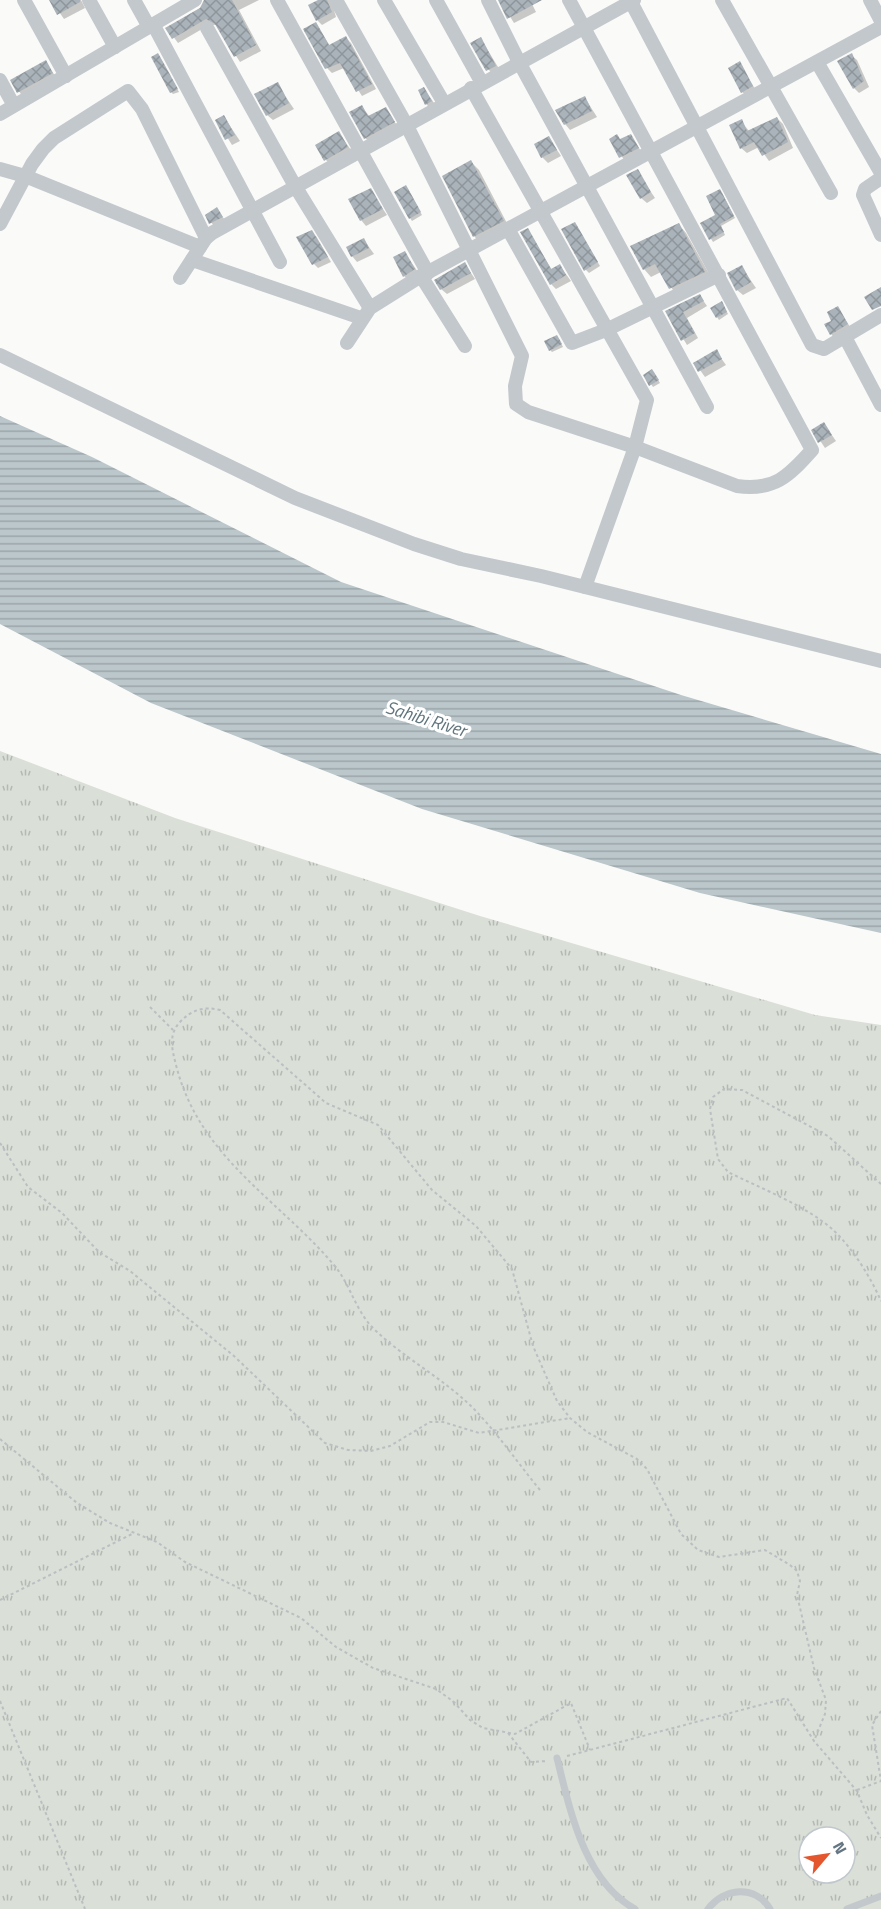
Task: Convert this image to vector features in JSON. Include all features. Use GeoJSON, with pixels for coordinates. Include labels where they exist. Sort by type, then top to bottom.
{"type":"FeatureCollection","features":[{"type":"Feature","properties":{"kind":"street"},"geometry":{"type":"LineString","coordinates":[[24,0],[66,76]]}},
{"type":"Feature","properties":{"kind":"street"},"geometry":{"type":"LineString","coordinates":[[89,0],[115,47]]}},
{"type":"Feature","properties":{"kind":"street"},"geometry":{"type":"LineString","coordinates":[[134,0],[151,26],[280,262]]}},
{"type":"Feature","properties":{"kind":"street"},"geometry":{"type":"LineString","coordinates":[[0,114],[13,104],[66,76],[195,0]]}},
{"type":"Feature","properties":{"kind":"street"},"geometry":{"type":"LineString","coordinates":[[277,0],[424,275],[465,346]]}},
{"type":"Feature","properties":{"kind":"street"},"geometry":{"type":"LineString","coordinates":[[336,0],[406,124],[522,356],[515,386],[516,404],[528,412],[634,447],[737,486],[754,488],[778,481],[812,450],[570,0]]}},
{"type":"Feature","properties":{"kind":"street"},"geometry":{"type":"LineString","coordinates":[[384,0],[444,103]]}},
{"type":"Feature","properties":{"kind":"street"},"geometry":{"type":"LineString","coordinates":[[436,0],[476,85],[541,212],[647,400],[634,447],[585,587]]}},
{"type":"Feature","properties":{"kind":"street"},"geometry":{"type":"LineString","coordinates":[[488,0],[519,62],[707,407]]}},
{"type":"Feature","properties":{"kind":"street"},"geometry":{"type":"LineString","coordinates":[[722,0],[831,193]]}},
{"type":"Feature","properties":{"kind":"street"},"geometry":{"type":"LineString","coordinates":[[870,0],[881,21]]}},
{"type":"Feature","properties":{"kind":"street"},"geometry":{"type":"LineString","coordinates":[[180,278],[203,242],[253,210],[476,85],[633,1],[812,345],[824,348],[881,315]]}},
{"type":"Feature","properties":{"kind":"street"},"geometry":{"type":"LineString","coordinates":[[347,343],[365,313],[424,275],[881,27]]}},
{"type":"Feature","properties":{"kind":"street"},"geometry":{"type":"LineString","coordinates":[[207,28],[365,313]]}},
{"type":"Feature","properties":{"kind":"street"},"geometry":{"type":"LineString","coordinates":[[817,62],[881,173]]}},
{"type":"Feature","properties":{"kind":"street"},"geometry":{"type":"LineString","coordinates":[[0,80],[13,104]]}},
{"type":"Feature","properties":{"kind":"street"},"geometry":{"type":"LineString","coordinates":[[0,224],[25,176],[43,149],[54,138],[128,91],[142,109],[203,242]]}},
{"type":"Feature","properties":{"kind":"street"},"geometry":{"type":"LineString","coordinates":[[0,169],[25,176],[203,242]]}},
{"type":"Feature","properties":{"kind":"street"},"geometry":{"type":"LineString","coordinates":[[881,178],[865,189],[863,195],[881,235]]}},
{"type":"Feature","properties":{"kind":"street"},"geometry":{"type":"LineString","coordinates":[[508,229],[568,340],[576,342],[606,330],[719,275]]}},
{"type":"Feature","properties":{"kind":"street"},"geometry":{"type":"LineString","coordinates":[[192,260],[365,313]]}},
{"type":"Feature","properties":{"kind":"street"},"geometry":{"type":"LineString","coordinates":[[845,337],[881,405]]}},
{"type":"Feature","properties":{"kind":"street"},"geometry":{"type":"LineString","coordinates":[[0,355],[295,498],[348,520],[461,559],[585,587],[881,661]]}},
{"type":"Feature","properties":{"kind":"lane"},"geometry":{"type":"LineString","coordinates":[[557,1758],[571,1816],[587,1852],[602,1878],[621,1902],[635,1909]]}},
{"type":"Feature","properties":{"kind":"lane"},"geometry":{"type":"LineString","coordinates":[[708,1909],[720,1897],[736,1891],[754,1894],[770,1909]]}},
{"type":"Feature","properties":{"kind":"lane"},"geometry":{"type":"LineString","coordinates":[[847,1909],[881,1896]]}},
{"type":"Feature","properties":{"kind":"path"},"geometry":{"type":"LineString","coordinates":[[150,1006],[173,1030]]}},
{"type":"Feature","properties":{"kind":"path"},"geometry":{"type":"LineString","coordinates":[[540,1490],[451,1387],[377,1332],[361,1316],[335,1267],[245,1180],[232,1164],[190,1107],[171,1047],[173,1030],[183,1019],[200,1009],[220,1010],[326,1103],[378,1125],[432,1190],[476,1226],[512,1269],[542,1373],[557,1401],[570,1418],[587,1432],[637,1459],[647,1469],[681,1534],[698,1550],[718,1557],[765,1550],[797,1571],[800,1581],[797,1595],[814,1668],[826,1700],[825,1714],[814,1741]]}},
{"type":"Feature","properties":{"kind":"path"},"geometry":{"type":"LineString","coordinates":[[881,1184],[828,1136],[742,1090],[724,1089],[713,1097],[710,1109],[720,1164],[728,1172],[804,1210],[831,1229],[860,1265],[881,1301]]}},
{"type":"Feature","properties":{"kind":"path"},"geometry":{"type":"LineString","coordinates":[[0,1143],[28,1187],[62,1213],[99,1252],[130,1271],[234,1356],[325,1443],[348,1450],[371,1451],[390,1446],[430,1422],[443,1422],[479,1433],[493,1433],[570,1418]]}},
{"type":"Feature","properties":{"kind":"path"},"geometry":{"type":"LineString","coordinates":[[0,1439],[77,1503],[110,1523],[157,1542],[185,1562],[301,1618],[336,1647],[373,1668],[436,1689],[454,1702],[470,1720],[483,1728],[515,1734],[571,1703],[590,1750]]}},
{"type":"Feature","properties":{"kind":"path"},"geometry":{"type":"LineString","coordinates":[[0,1600],[134,1533]]}},
{"type":"Feature","properties":{"kind":"path"},"geometry":{"type":"LineString","coordinates":[[508,1733],[531,1762],[539,1763],[787,1698],[814,1741],[857,1791],[867,1815],[881,1838]]}},
{"type":"Feature","properties":{"kind":"path"},"geometry":{"type":"LineString","coordinates":[[0,1701],[85,1909]]}},
{"type":"Feature","properties":{"kind":"path"},"geometry":{"type":"LineString","coordinates":[[857,1791],[881,1780],[872,1725],[881,1711]]}},
{"type":"Feature","properties":{"kind":"green space"},"geometry":{"type":"Polygon","coordinates":[[[0,751],[175,818],[480,916],[815,1015],[881,1025],[881,1909],[0,1909],[0,751]]]}},
{"type":"Feature","properties":{"kind":"water","name":"Sahibi River"},"geometry":{"type":"Polygon","coordinates":[[[0,416],[92,457],[341,582],[681,695],[881,754],[881,933],[700,893],[422,809],[151,703],[0,624],[0,416]]]}},
{"type":"Feature","properties":{"kind":"building"},"geometry":{"type":"Polygon","coordinates":[[[49,0],[80,0],[80,2],[57,15],[49,0]]]}},
{"type":"Feature","properties":{"kind":"building"},"geometry":{"type":"Polygon","coordinates":[[[204,0],[232,0],[256,45],[234,57],[215,24],[206,19],[172,39],[165,28],[200,8],[204,0]]]}},
{"type":"Feature","properties":{"kind":"building"},"geometry":{"type":"Polygon","coordinates":[[[318,0],[327,0],[332,12],[316,21],[308,5],[318,0]]]}},
{"type":"Feature","properties":{"kind":"building"},"geometry":{"type":"Polygon","coordinates":[[[498,0],[542,0],[507,19],[498,0]]]}},
{"type":"Feature","properties":{"kind":"building"},"geometry":{"type":"Polygon","coordinates":[[[316,22],[329,45],[346,36],[372,84],[356,92],[340,63],[325,69],[303,29],[316,22]]]}},
{"type":"Feature","properties":{"kind":"building"},"geometry":{"type":"Polygon","coordinates":[[[481,37],[496,66],[486,71],[470,43],[481,37]]]}},
{"type":"Feature","properties":{"kind":"building"},"geometry":{"type":"Polygon","coordinates":[[[158,53],[178,89],[170,93],[151,57],[158,53]]]}},
{"type":"Feature","properties":{"kind":"building"},"geometry":{"type":"Polygon","coordinates":[[[852,53],[864,81],[853,89],[837,61],[852,53]]]}},
{"type":"Feature","properties":{"kind":"building"},"geometry":{"type":"Polygon","coordinates":[[[46,60],[53,73],[17,93],[10,80],[46,60]]]}},
{"type":"Feature","properties":{"kind":"building"},"geometry":{"type":"Polygon","coordinates":[[[740,61],[753,86],[741,93],[728,68],[740,61]]]}},
{"type":"Feature","properties":{"kind":"building"},"geometry":{"type":"Polygon","coordinates":[[[278,82],[289,103],[266,116],[254,94],[278,82]]]}},
{"type":"Feature","properties":{"kind":"building"},"geometry":{"type":"Polygon","coordinates":[[[424,87],[432,101],[425,105],[418,90],[424,87]]]}},
{"type":"Feature","properties":{"kind":"building"},"geometry":{"type":"Polygon","coordinates":[[[585,96],[592,111],[564,125],[555,110],[585,96]]]}},
{"type":"Feature","properties":{"kind":"building"},"geometry":{"type":"Polygon","coordinates":[[[362,105],[368,116],[386,107],[395,122],[364,139],[349,112],[362,105]]]}},
{"type":"Feature","properties":{"kind":"building"},"geometry":{"type":"Polygon","coordinates":[[[224,115],[235,135],[225,140],[215,120],[224,115]]]}},
{"type":"Feature","properties":{"kind":"building"},"geometry":{"type":"Polygon","coordinates":[[[777,117],[788,142],[762,156],[754,142],[740,149],[729,125],[742,119],[747,131],[777,117]]]}},
{"type":"Feature","properties":{"kind":"building"},"geometry":{"type":"Polygon","coordinates":[[[339,131],[348,147],[324,161],[315,145],[339,131]]]}},
{"type":"Feature","properties":{"kind":"building"},"geometry":{"type":"Polygon","coordinates":[[[617,134],[620,139],[631,134],[639,148],[619,158],[609,139],[617,134]]]}},
{"type":"Feature","properties":{"kind":"building"},"geometry":{"type":"Polygon","coordinates":[[[549,136],[557,150],[541,158],[534,144],[549,136]]]}},
{"type":"Feature","properties":{"kind":"building"},"geometry":{"type":"Polygon","coordinates":[[[471,160],[504,221],[473,237],[442,176],[471,160]]]}},
{"type":"Feature","properties":{"kind":"building"},"geometry":{"type":"Polygon","coordinates":[[[638,169],[651,192],[640,199],[626,175],[638,169]]]}},
{"type":"Feature","properties":{"kind":"building"},"geometry":{"type":"Polygon","coordinates":[[[406,185],[421,212],[409,219],[394,192],[406,185]]]}},
{"type":"Feature","properties":{"kind":"building"},"geometry":{"type":"Polygon","coordinates":[[[371,188],[383,209],[360,221],[348,199],[371,188]]]}},
{"type":"Feature","properties":{"kind":"building"},"geometry":{"type":"Polygon","coordinates":[[[720,189],[734,216],[720,224],[724,232],[709,240],[700,223],[715,215],[706,196],[720,189]]]}},
{"type":"Feature","properties":{"kind":"building"},"geometry":{"type":"Polygon","coordinates":[[[217,207],[223,217],[209,224],[205,215],[217,207]]]}},
{"type":"Feature","properties":{"kind":"building"},"geometry":{"type":"Polygon","coordinates":[[[575,222],[598,262],[584,271],[561,229],[575,222]]]}},
{"type":"Feature","properties":{"kind":"building"},"geometry":{"type":"Polygon","coordinates":[[[679,223],[705,272],[669,289],[655,264],[643,270],[630,246],[679,223]]]}},
{"type":"Feature","properties":{"kind":"building"},"geometry":{"type":"Polygon","coordinates":[[[528,228],[551,269],[560,264],[566,275],[550,285],[520,232],[528,228]]]}},
{"type":"Feature","properties":{"kind":"building"},"geometry":{"type":"Polygon","coordinates":[[[312,230],[328,257],[312,265],[296,237],[312,230]]]}},
{"type":"Feature","properties":{"kind":"building"},"geometry":{"type":"Polygon","coordinates":[[[364,238],[369,248],[351,257],[346,247],[364,238]]]}},
{"type":"Feature","properties":{"kind":"building"},"geometry":{"type":"Polygon","coordinates":[[[405,251],[415,269],[403,277],[393,257],[405,251]]]}},
{"type":"Feature","properties":{"kind":"building"},"geometry":{"type":"Polygon","coordinates":[[[465,262],[471,273],[440,290],[434,280],[465,262]]]}},
{"type":"Feature","properties":{"kind":"building"},"geometry":{"type":"Polygon","coordinates":[[[742,265],[751,282],[736,291],[727,273],[742,265]]]}},
{"type":"Feature","properties":{"kind":"building"},"geometry":{"type":"Polygon","coordinates":[[[881,287],[881,306],[872,310],[864,297],[881,287]]]}},
{"type":"Feature","properties":{"kind":"building"},"geometry":{"type":"Polygon","coordinates":[[[700,294],[704,301],[683,312],[695,333],[681,341],[665,311],[700,294]]]}},
{"type":"Feature","properties":{"kind":"building"},"geometry":{"type":"Polygon","coordinates":[[[722,301],[727,312],[716,318],[710,308],[722,301]]]}},
{"type":"Feature","properties":{"kind":"building"},"geometry":{"type":"Polygon","coordinates":[[[838,306],[848,324],[830,335],[824,324],[831,321],[827,312],[838,306]]]}},
{"type":"Feature","properties":{"kind":"building"},"geometry":{"type":"Polygon","coordinates":[[[557,335],[562,344],[549,351],[544,341],[557,335]]]}},
{"type":"Feature","properties":{"kind":"building"},"geometry":{"type":"Polygon","coordinates":[[[717,349],[722,359],[698,372],[693,363],[717,349]]]}},
{"type":"Feature","properties":{"kind":"building"},"geometry":{"type":"Polygon","coordinates":[[[652,369],[659,380],[649,386],[643,375],[652,369]]]}},
{"type":"Feature","properties":{"kind":"building"},"geometry":{"type":"Polygon","coordinates":[[[824,422],[832,435],[818,443],[811,430],[824,422]]]}}]}
